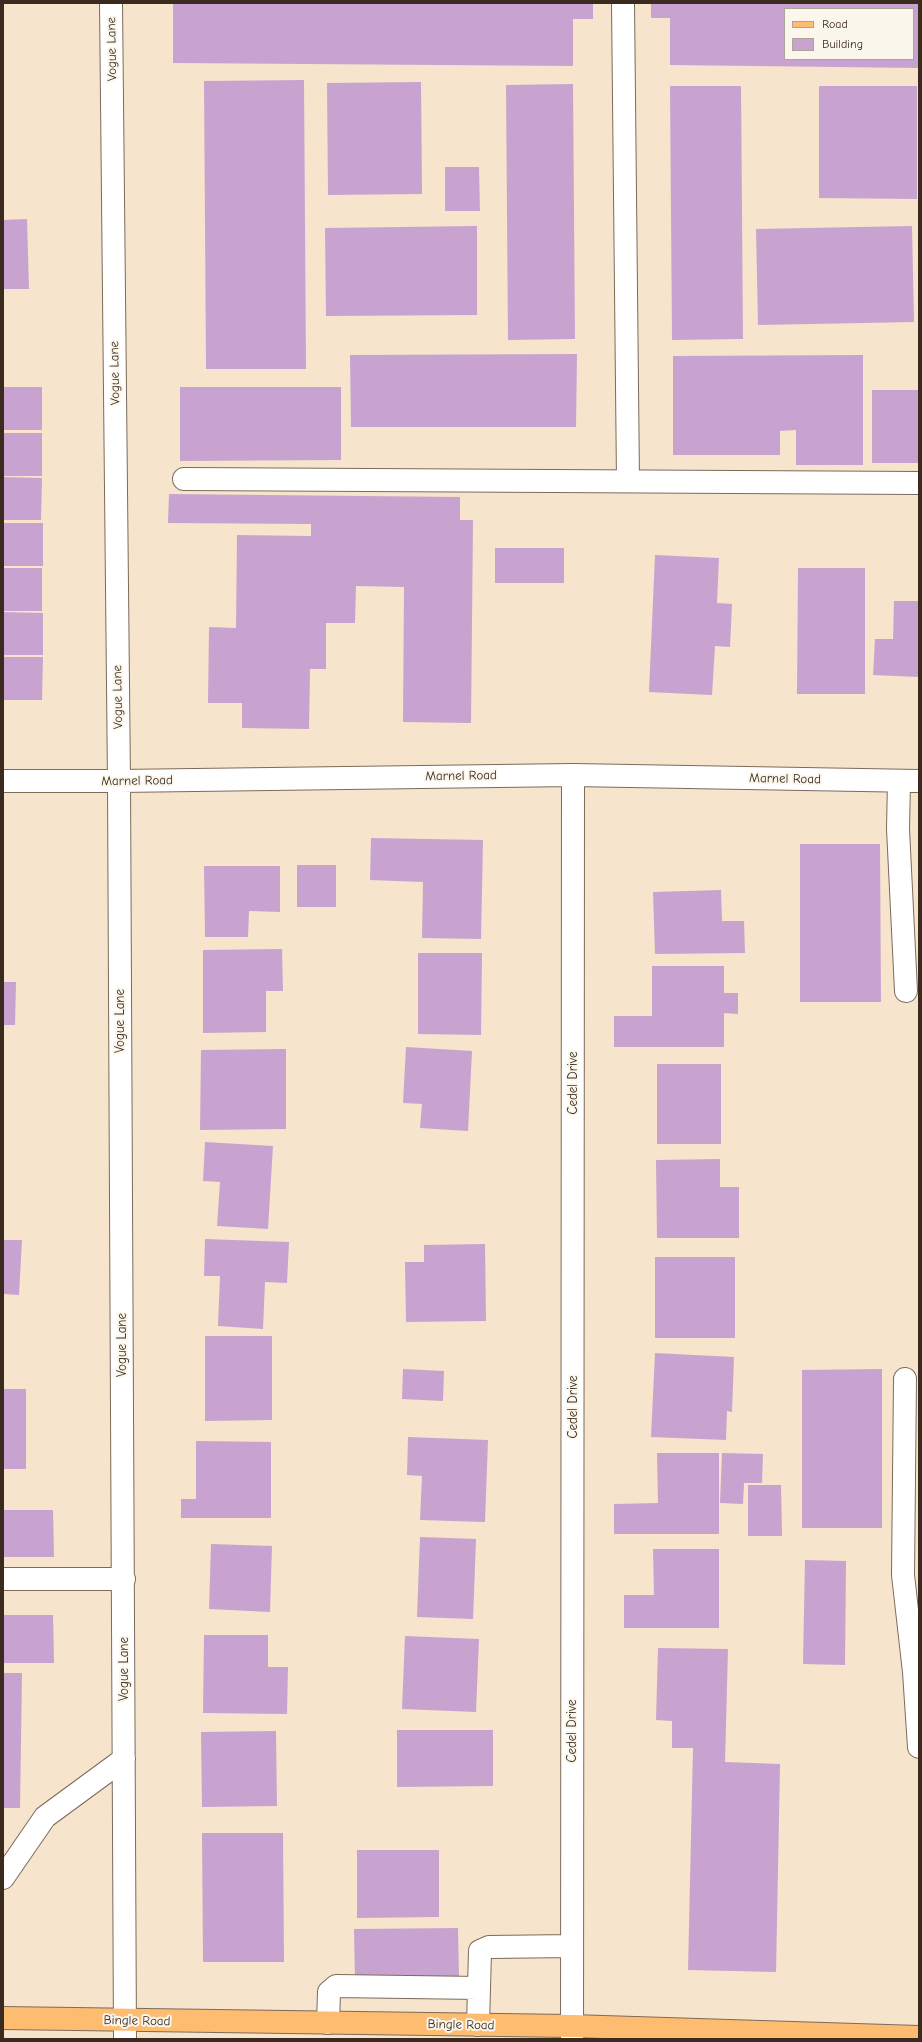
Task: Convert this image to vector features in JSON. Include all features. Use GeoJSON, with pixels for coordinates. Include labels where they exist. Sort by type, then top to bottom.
{"type":"FeatureCollection","features":[{"type":"Feature","properties":{"kind":"main road","name":"Bingle Road"},"geometry":{"type":"LineString","coordinates":[[3,2018],[125,2030],[328,2023],[478,2025],[572,2033],[919,2037]]}},
{"type":"Feature","properties":{"kind":"street","name":"Vogue Lane"},"geometry":{"type":"LineString","coordinates":[[111,3],[119,781],[125,2030]]}},
{"type":"Feature","properties":{"kind":"street"},"geometry":{"type":"LineString","coordinates":[[623,3],[628,481]]}},
{"type":"Feature","properties":{"kind":"street"},"geometry":{"type":"LineString","coordinates":[[184,479],[628,481],[848,484],[919,483]]}},
{"type":"Feature","properties":{"kind":"street","name":"Marnel Road"},"geometry":{"type":"LineString","coordinates":[[3,781],[119,781],[573,775],[909,781]]}},
{"type":"Feature","properties":{"kind":"street","name":"Cedel Drive"},"geometry":{"type":"LineString","coordinates":[[572,2033],[573,775]]}},
{"type":"Feature","properties":{"kind":"street"},"geometry":{"type":"LineString","coordinates":[[906,991],[898,829],[909,781]]}},
{"type":"Feature","properties":{"kind":"street"},"geometry":{"type":"LineString","coordinates":[[905,1379],[903,1575],[914,1672],[919,1747]]}},
{"type":"Feature","properties":{"kind":"street"},"geometry":{"type":"LineString","coordinates":[[3,1579],[124,1579]]}},
{"type":"Feature","properties":{"kind":"street"},"geometry":{"type":"LineString","coordinates":[[3,1878],[45,1817],[124,1759]]}},
{"type":"Feature","properties":{"kind":"street"},"geometry":{"type":"LineString","coordinates":[[478,2025],[480,1951],[489,1947],[572,1946]]}},
{"type":"Feature","properties":{"kind":"street"},"geometry":{"type":"LineString","coordinates":[[328,2023],[329,1992],[336,1986],[479,1988]]}},
{"type":"Feature","properties":{"kind":"building"},"geometry":{"type":"Polygon","coordinates":[[[173,3],[593,3],[593,19],[573,19],[573,66],[173,63],[173,3]]]}},
{"type":"Feature","properties":{"kind":"building"},"geometry":{"type":"Polygon","coordinates":[[[651,3],[919,3],[919,68],[670,65],[670,18],[651,18],[651,3]]]}},
{"type":"Feature","properties":{"kind":"building"},"geometry":{"type":"Polygon","coordinates":[[[304,80],[306,369],[206,369],[204,81],[304,80]]]}},
{"type":"Feature","properties":{"kind":"building"},"geometry":{"type":"Polygon","coordinates":[[[421,82],[422,194],[328,195],[327,83],[421,82]]]}},
{"type":"Feature","properties":{"kind":"building"},"geometry":{"type":"Polygon","coordinates":[[[573,84],[575,339],[508,340],[506,85],[573,84]]]}},
{"type":"Feature","properties":{"kind":"building"},"geometry":{"type":"Polygon","coordinates":[[[670,86],[741,86],[743,339],[672,340],[670,86]]]}},
{"type":"Feature","properties":{"kind":"building"},"geometry":{"type":"Polygon","coordinates":[[[819,86],[917,86],[917,199],[819,198],[819,86]]]}},
{"type":"Feature","properties":{"kind":"building"},"geometry":{"type":"Polygon","coordinates":[[[445,167],[479,167],[480,211],[445,211],[445,167]]]}},
{"type":"Feature","properties":{"kind":"building"},"geometry":{"type":"Polygon","coordinates":[[[27,219],[29,289],[3,289],[3,220],[27,219]]]}},
{"type":"Feature","properties":{"kind":"building"},"geometry":{"type":"Polygon","coordinates":[[[477,226],[477,315],[326,316],[325,228],[477,226]]]}},
{"type":"Feature","properties":{"kind":"building"},"geometry":{"type":"Polygon","coordinates":[[[912,226],[914,322],[758,325],[756,229],[912,226]]]}},
{"type":"Feature","properties":{"kind":"building"},"geometry":{"type":"Polygon","coordinates":[[[577,354],[576,427],[351,427],[350,355],[577,354]]]}},
{"type":"Feature","properties":{"kind":"building"},"geometry":{"type":"Polygon","coordinates":[[[863,355],[863,465],[796,465],[796,430],[780,431],[780,455],[673,455],[673,356],[863,355]]]}},
{"type":"Feature","properties":{"kind":"building"},"geometry":{"type":"Polygon","coordinates":[[[3,387],[42,387],[42,430],[3,430],[3,387]]]}},
{"type":"Feature","properties":{"kind":"building"},"geometry":{"type":"Polygon","coordinates":[[[180,387],[341,387],[341,460],[180,461],[180,387]]]}},
{"type":"Feature","properties":{"kind":"building"},"geometry":{"type":"Polygon","coordinates":[[[872,390],[919,390],[919,463],[872,463],[872,390]]]}},
{"type":"Feature","properties":{"kind":"building"},"geometry":{"type":"Polygon","coordinates":[[[3,433],[42,433],[42,476],[3,476],[3,433]]]}},
{"type":"Feature","properties":{"kind":"building"},"geometry":{"type":"Polygon","coordinates":[[[3,477],[42,478],[41,520],[3,520],[3,477]]]}},
{"type":"Feature","properties":{"kind":"building"},"geometry":{"type":"Polygon","coordinates":[[[169,494],[460,497],[460,520],[473,520],[471,723],[403,722],[404,587],[356,586],[355,623],[326,623],[326,669],[310,669],[309,729],[242,728],[242,703],[208,703],[209,627],[236,628],[237,535],[311,536],[311,524],[168,523],[169,494]]]}},
{"type":"Feature","properties":{"kind":"building"},"geometry":{"type":"Polygon","coordinates":[[[3,523],[43,523],[43,566],[3,566],[3,523]]]}},
{"type":"Feature","properties":{"kind":"building"},"geometry":{"type":"Polygon","coordinates":[[[495,548],[564,548],[564,583],[495,583],[495,548]]]}},
{"type":"Feature","properties":{"kind":"building"},"geometry":{"type":"Polygon","coordinates":[[[655,555],[719,558],[717,603],[732,604],[730,647],[715,646],[712,695],[649,692],[655,555]]]}},
{"type":"Feature","properties":{"kind":"building"},"geometry":{"type":"Polygon","coordinates":[[[3,568],[42,568],[42,611],[3,611],[3,568]]]}},
{"type":"Feature","properties":{"kind":"building"},"geometry":{"type":"Polygon","coordinates":[[[798,568],[865,568],[865,694],[797,694],[798,568]]]}},
{"type":"Feature","properties":{"kind":"building"},"geometry":{"type":"Polygon","coordinates":[[[894,601],[919,601],[919,677],[873,675],[875,639],[893,639],[894,601]]]}},
{"type":"Feature","properties":{"kind":"building"},"geometry":{"type":"Polygon","coordinates":[[[3,612],[43,613],[43,655],[3,655],[3,612]]]}},
{"type":"Feature","properties":{"kind":"building"},"geometry":{"type":"Polygon","coordinates":[[[3,657],[43,657],[42,700],[3,700],[3,657]]]}},
{"type":"Feature","properties":{"kind":"building"},"geometry":{"type":"Polygon","coordinates":[[[371,838],[483,840],[481,939],[422,938],[423,882],[370,880],[371,838]]]}},
{"type":"Feature","properties":{"kind":"building"},"geometry":{"type":"Polygon","coordinates":[[[800,844],[880,844],[881,1002],[800,1002],[800,844]]]}},
{"type":"Feature","properties":{"kind":"building"},"geometry":{"type":"Polygon","coordinates":[[[297,865],[336,865],[336,907],[297,907],[297,865]]]}},
{"type":"Feature","properties":{"kind":"building"},"geometry":{"type":"Polygon","coordinates":[[[204,866],[280,866],[280,912],[249,911],[248,937],[205,937],[204,866]]]}},
{"type":"Feature","properties":{"kind":"building"},"geometry":{"type":"Polygon","coordinates":[[[721,890],[722,921],[744,921],[745,953],[655,954],[653,892],[721,890]]]}},
{"type":"Feature","properties":{"kind":"building"},"geometry":{"type":"Polygon","coordinates":[[[282,949],[283,991],[266,991],[266,1032],[203,1033],[203,950],[282,949]]]}},
{"type":"Feature","properties":{"kind":"building"},"geometry":{"type":"Polygon","coordinates":[[[418,953],[482,953],[481,1035],[418,1034],[418,953]]]}},
{"type":"Feature","properties":{"kind":"building"},"geometry":{"type":"Polygon","coordinates":[[[652,966],[724,966],[724,993],[738,993],[738,1014],[724,1013],[724,1047],[614,1047],[614,1016],[652,1016],[652,966]]]}},
{"type":"Feature","properties":{"kind":"building"},"geometry":{"type":"Polygon","coordinates":[[[3,982],[16,982],[15,1025],[3,1025],[3,982]]]}},
{"type":"Feature","properties":{"kind":"building"},"geometry":{"type":"Polygon","coordinates":[[[406,1047],[472,1051],[468,1131],[420,1128],[422,1104],[403,1103],[406,1047]]]}},
{"type":"Feature","properties":{"kind":"building"},"geometry":{"type":"Polygon","coordinates":[[[286,1049],[286,1129],[200,1130],[201,1050],[286,1049]]]}},
{"type":"Feature","properties":{"kind":"building"},"geometry":{"type":"Polygon","coordinates":[[[657,1064],[721,1064],[721,1144],[657,1144],[657,1064]]]}},
{"type":"Feature","properties":{"kind":"building"},"geometry":{"type":"Polygon","coordinates":[[[205,1142],[273,1146],[268,1229],[217,1226],[220,1182],[203,1181],[205,1142]]]}},
{"type":"Feature","properties":{"kind":"building"},"geometry":{"type":"Polygon","coordinates":[[[720,1159],[720,1187],[739,1187],[739,1238],[657,1238],[656,1160],[720,1159]]]}},
{"type":"Feature","properties":{"kind":"building"},"geometry":{"type":"Polygon","coordinates":[[[205,1239],[289,1242],[287,1283],[265,1282],[263,1329],[218,1326],[220,1276],[204,1276],[205,1239]]]}},
{"type":"Feature","properties":{"kind":"building"},"geometry":{"type":"Polygon","coordinates":[[[3,1240],[22,1240],[19,1295],[3,1294],[3,1240]]]}},
{"type":"Feature","properties":{"kind":"building"},"geometry":{"type":"Polygon","coordinates":[[[485,1244],[486,1321],[406,1322],[405,1262],[424,1262],[424,1245],[485,1244]]]}},
{"type":"Feature","properties":{"kind":"building"},"geometry":{"type":"Polygon","coordinates":[[[655,1257],[735,1257],[735,1338],[655,1338],[655,1257]]]}},
{"type":"Feature","properties":{"kind":"building"},"geometry":{"type":"Polygon","coordinates":[[[205,1336],[272,1336],[272,1420],[205,1421],[205,1336]]]}},
{"type":"Feature","properties":{"kind":"building"},"geometry":{"type":"Polygon","coordinates":[[[655,1353],[734,1357],[732,1412],[727,1411],[726,1440],[651,1437],[655,1353]]]}},
{"type":"Feature","properties":{"kind":"building"},"geometry":{"type":"Polygon","coordinates":[[[403,1369],[444,1371],[443,1401],[402,1399],[403,1369]]]}},
{"type":"Feature","properties":{"kind":"building"},"geometry":{"type":"Polygon","coordinates":[[[882,1369],[882,1528],[802,1528],[802,1370],[882,1369]]]}},
{"type":"Feature","properties":{"kind":"building"},"geometry":{"type":"Polygon","coordinates":[[[3,1389],[26,1389],[26,1469],[3,1469],[3,1389]]]}},
{"type":"Feature","properties":{"kind":"building"},"geometry":{"type":"Polygon","coordinates":[[[408,1437],[488,1440],[485,1522],[420,1520],[422,1476],[407,1475],[408,1437]]]}},
{"type":"Feature","properties":{"kind":"building"},"geometry":{"type":"Polygon","coordinates":[[[196,1441],[271,1442],[271,1518],[181,1518],[181,1499],[196,1499],[196,1441]]]}},
{"type":"Feature","properties":{"kind":"building"},"geometry":{"type":"Polygon","coordinates":[[[657,1453],[719,1453],[719,1534],[614,1534],[614,1504],[658,1503],[657,1453]]]}},
{"type":"Feature","properties":{"kind":"building"},"geometry":{"type":"Polygon","coordinates":[[[722,1453],[763,1454],[762,1483],[744,1483],[743,1504],[720,1503],[722,1453]]]}},
{"type":"Feature","properties":{"kind":"building"},"geometry":{"type":"Polygon","coordinates":[[[748,1485],[781,1485],[782,1536],[748,1536],[748,1485]]]}},
{"type":"Feature","properties":{"kind":"building"},"geometry":{"type":"Polygon","coordinates":[[[3,1510],[53,1510],[54,1557],[3,1557],[3,1510]]]}},
{"type":"Feature","properties":{"kind":"building"},"geometry":{"type":"Polygon","coordinates":[[[420,1537],[476,1539],[473,1619],[417,1617],[420,1537]]]}},
{"type":"Feature","properties":{"kind":"building"},"geometry":{"type":"Polygon","coordinates":[[[211,1544],[272,1546],[270,1612],[209,1609],[211,1544]]]}},
{"type":"Feature","properties":{"kind":"building"},"geometry":{"type":"Polygon","coordinates":[[[653,1549],[719,1549],[719,1628],[624,1628],[624,1595],[654,1595],[653,1549]]]}},
{"type":"Feature","properties":{"kind":"building"},"geometry":{"type":"Polygon","coordinates":[[[805,1560],[846,1561],[845,1665],[803,1664],[805,1560]]]}},
{"type":"Feature","properties":{"kind":"building"},"geometry":{"type":"Polygon","coordinates":[[[3,1615],[53,1615],[54,1663],[3,1663],[3,1615]]]}},
{"type":"Feature","properties":{"kind":"building"},"geometry":{"type":"Polygon","coordinates":[[[204,1635],[268,1635],[268,1667],[288,1667],[287,1714],[203,1713],[204,1635]]]}},
{"type":"Feature","properties":{"kind":"building"},"geometry":{"type":"Polygon","coordinates":[[[405,1636],[479,1639],[476,1712],[402,1709],[405,1636]]]}},
{"type":"Feature","properties":{"kind":"building"},"geometry":{"type":"Polygon","coordinates":[[[658,1648],[728,1649],[725,1762],[780,1764],[776,1972],[688,1970],[693,1748],[672,1748],[672,1721],[656,1720],[658,1648]]]}},
{"type":"Feature","properties":{"kind":"building"},"geometry":{"type":"Polygon","coordinates":[[[3,1673],[22,1673],[20,1808],[3,1808],[3,1673]]]}},
{"type":"Feature","properties":{"kind":"building"},"geometry":{"type":"Polygon","coordinates":[[[397,1730],[493,1730],[493,1786],[397,1787],[397,1730]]]}},
{"type":"Feature","properties":{"kind":"building"},"geometry":{"type":"Polygon","coordinates":[[[276,1731],[277,1806],[202,1807],[201,1732],[276,1731]]]}},
{"type":"Feature","properties":{"kind":"building"},"geometry":{"type":"Polygon","coordinates":[[[202,1833],[283,1833],[284,1962],[203,1962],[202,1833]]]}},
{"type":"Feature","properties":{"kind":"building"},"geometry":{"type":"Polygon","coordinates":[[[357,1850],[439,1850],[439,1917],[357,1918],[357,1850]]]}},
{"type":"Feature","properties":{"kind":"building"},"geometry":{"type":"Polygon","coordinates":[[[458,1928],[459,1977],[355,1978],[354,1929],[458,1928]]]}}]}
